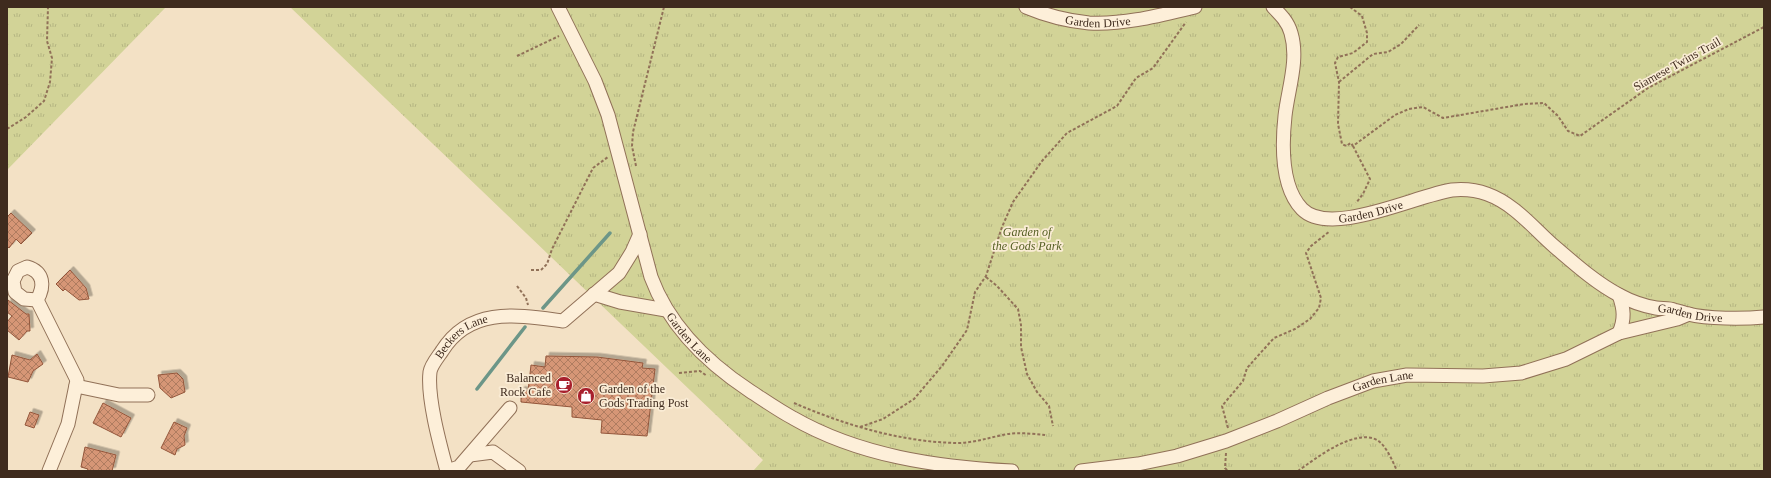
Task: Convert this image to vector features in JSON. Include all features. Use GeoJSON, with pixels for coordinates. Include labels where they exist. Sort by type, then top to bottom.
{"type":"FeatureCollection","features":[{"type":"Feature","properties":{"kind":"street","name":"Garden Lane"},"geometry":{"type":"LineString","coordinates":[[558,7],[595,81],[608,116],[651,276],[666,310],[701,353],[716,366],[774,407],[813,428],[853,444],[942,466],[1012,471]]}},
{"type":"Feature","properties":{"kind":"street","name":"Garden Drive"},"geometry":{"type":"LineString","coordinates":[[1026,7],[1062,18],[1089,23],[1123,21],[1190,8]]}},
{"type":"Feature","properties":{"kind":"street","name":"Garden Drive"},"geometry":{"type":"LineString","coordinates":[[1273,7],[1285,18],[1291,32],[1294,49],[1285,117],[1286,174],[1294,198],[1303,210],[1317,218],[1342,219],[1452,190],[1468,190],[1486,194],[1501,200],[1592,277],[1619,295],[1643,304],[1689,314],[1749,318],[1764,317]]}},
{"type":"Feature","properties":{"kind":"street","name":"Beckers Lane"},"geometry":{"type":"LineString","coordinates":[[447,471],[439,442],[430,387],[430,370],[452,337],[475,320],[487,317],[530,316],[563,321],[619,273],[629,258],[640,234]]}},
{"type":"Feature","properties":{"kind":"street"},"geometry":{"type":"LineString","coordinates":[[594,294],[620,302],[666,310]]}},
{"type":"Feature","properties":{"kind":"street"},"geometry":{"type":"LineString","coordinates":[[1619,295],[1624,312],[1623,323],[1619,333]]}},
{"type":"Feature","properties":{"kind":"street"},"geometry":{"type":"LineString","coordinates":[[37,300],[77,380],[68,424],[49,471]]}},
{"type":"Feature","properties":{"kind":"street","name":"Garden Lane"},"geometry":{"type":"LineString","coordinates":[[1081,471],[1138,464],[1177,456],[1226,441],[1277,421],[1328,398],[1373,381],[1407,375],[1483,376],[1521,373],[1566,359],[1619,333],[1677,320],[1689,314]]}},
{"type":"Feature","properties":{"kind":"street"},"geometry":{"type":"LineString","coordinates":[[76,386],[119,395],[148,395]]}},
{"type":"Feature","properties":{"kind":"street"},"geometry":{"type":"LineString","coordinates":[[447,471],[459,467],[510,408]]}},
{"type":"Feature","properties":{"kind":"street"},"geometry":{"type":"LineString","coordinates":[[470,455],[493,452],[519,471]]}},
{"type":"Feature","properties":{"kind":"path"},"geometry":{"type":"LineString","coordinates":[[7,130],[26,117],[44,101],[50,82],[52,58],[47,41],[48,7]]}},
{"type":"Feature","properties":{"kind":"path"},"geometry":{"type":"LineString","coordinates":[[637,172],[632,146],[633,132],[664,7]]}},
{"type":"Feature","properties":{"kind":"path"},"geometry":{"type":"LineString","coordinates":[[1350,7],[1362,16],[1367,33],[1367,42],[1353,53],[1338,57],[1335,63],[1338,82],[1338,124],[1342,144],[1346,146],[1351,143],[1370,179],[1363,194],[1355,204]]}},
{"type":"Feature","properties":{"kind":"path"},"geometry":{"type":"LineString","coordinates":[[859,427],[883,419],[914,399],[938,372],[967,330],[975,292],[986,276],[1002,227],[1013,202],[1042,161],[1067,133],[1117,106],[1136,78],[1153,68],[1186,23],[1190,8]]}},
{"type":"Feature","properties":{"kind":"path"},"geometry":{"type":"LineString","coordinates":[[1338,82],[1373,54],[1388,52],[1401,44],[1419,24]]}},
{"type":"Feature","properties":{"kind":"path","name":"Siamese Twins Trail"},"geometry":{"type":"LineString","coordinates":[[1353,146],[1395,115],[1409,109],[1423,107],[1443,118],[1524,104],[1544,103],[1558,116],[1568,131],[1580,136],[1648,88],[1764,27]]}},
{"type":"Feature","properties":{"kind":"path"},"geometry":{"type":"LineString","coordinates":[[517,56],[533,47],[571,31]]}},
{"type":"Feature","properties":{"kind":"path"},"geometry":{"type":"LineString","coordinates":[[531,270],[541,270],[547,264],[552,249],[593,168],[618,152],[632,146]]}},
{"type":"Feature","properties":{"kind":"path"},"geometry":{"type":"LineString","coordinates":[[1228,471],[1225,468],[1226,441],[1229,430],[1222,406],[1243,381],[1247,368],[1274,338],[1295,329],[1310,319],[1319,308],[1321,298],[1306,253],[1311,246],[1342,219]]}},
{"type":"Feature","properties":{"kind":"path"},"geometry":{"type":"LineString","coordinates":[[986,276],[1018,309],[1021,325],[1021,347],[1027,374],[1037,392],[1049,406],[1053,426]]}},
{"type":"Feature","properties":{"kind":"path"},"geometry":{"type":"LineString","coordinates":[[516,286],[526,298],[530,316]]}},
{"type":"Feature","properties":{"kind":"path"},"geometry":{"type":"LineString","coordinates":[[679,373],[700,371],[711,378]]}},
{"type":"Feature","properties":{"kind":"path"},"geometry":{"type":"LineString","coordinates":[[790,401],[827,417],[859,427],[917,439],[957,443],[984,440],[1008,434],[1045,434]]}},
{"type":"Feature","properties":{"kind":"path"},"geometry":{"type":"LineString","coordinates":[[1298,471],[1327,450],[1346,441],[1362,438],[1376,439],[1383,446],[1397,471]]}},
{"type":"Feature","properties":{"kind":"green space"},"geometry":{"type":"Polygon","coordinates":[[[7,7],[166,7],[7,170],[7,7]]]}},
{"type":"Feature","properties":{"kind":"green space","name":"Garden of the Gods Park"},"geometry":{"type":"Polygon","coordinates":[[[290,7],[1764,7],[1764,471],[753,471],[763,460],[290,7]]]}},
{"type":"Feature","properties":{"kind":"building"},"geometry":{"type":"Polygon","coordinates":[[[11,213],[32,233],[21,244],[16,239],[9,248],[7,246],[7,217],[11,213]]]}},
{"type":"Feature","properties":{"kind":"building"},"geometry":{"type":"Polygon","coordinates":[[[70,270],[86,288],[89,299],[79,300],[65,289],[63,291],[56,284],[70,270]]]}},
{"type":"Feature","properties":{"kind":"building"},"geometry":{"type":"Polygon","coordinates":[[[8,300],[26,314],[29,314],[30,331],[27,331],[19,340],[7,330],[7,322],[12,316],[7,312],[8,300]]]}},
{"type":"Feature","properties":{"kind":"building"},"geometry":{"type":"Polygon","coordinates":[[[37,354],[43,364],[33,371],[28,382],[8,377],[12,355],[30,360],[37,354]]]}},
{"type":"Feature","properties":{"kind":"building","name":"Garden of the Gods Trading Post"},"geometry":{"type":"Polygon","coordinates":[[[546,356],[597,357],[643,363],[642,368],[655,369],[647,436],[601,433],[602,420],[572,417],[572,407],[521,402],[521,390],[528,391],[531,365],[545,367],[546,356]]]}},
{"type":"Feature","properties":{"kind":"building"},"geometry":{"type":"Polygon","coordinates":[[[177,373],[183,379],[185,392],[171,398],[160,388],[158,375],[177,373]]]}},
{"type":"Feature","properties":{"kind":"building"},"geometry":{"type":"Polygon","coordinates":[[[103,403],[131,418],[121,437],[93,423],[103,403]]]}},
{"type":"Feature","properties":{"kind":"building"},"geometry":{"type":"Polygon","coordinates":[[[30,412],[39,415],[34,428],[25,425],[30,412]]]}},
{"type":"Feature","properties":{"kind":"building"},"geometry":{"type":"Polygon","coordinates":[[[174,422],[187,428],[184,436],[185,445],[177,449],[175,455],[161,448],[174,422]]]}},
{"type":"Feature","properties":{"kind":"building"},"geometry":{"type":"Polygon","coordinates":[[[85,447],[116,455],[112,471],[87,471],[88,469],[81,467],[85,447]]]}},
{"type":"Feature","properties":{"kind":"waterway"},"geometry":{"type":"LineString","coordinates":[[543,308],[610,233]]}},
{"type":"Feature","properties":{"kind":"waterway"},"geometry":{"type":"LineString","coordinates":[[477,389],[525,327]]}},
{"type":"Feature","properties":{"kind":"place","name":"Balanced Rock Cafe"},"geometry":{"type":"Point","coordinates":[564,385]}},
{"type":"Feature","properties":{"kind":"place","name":"Garden of the Gods Trading Post"},"geometry":{"type":"Point","coordinates":[586,396]}}]}
